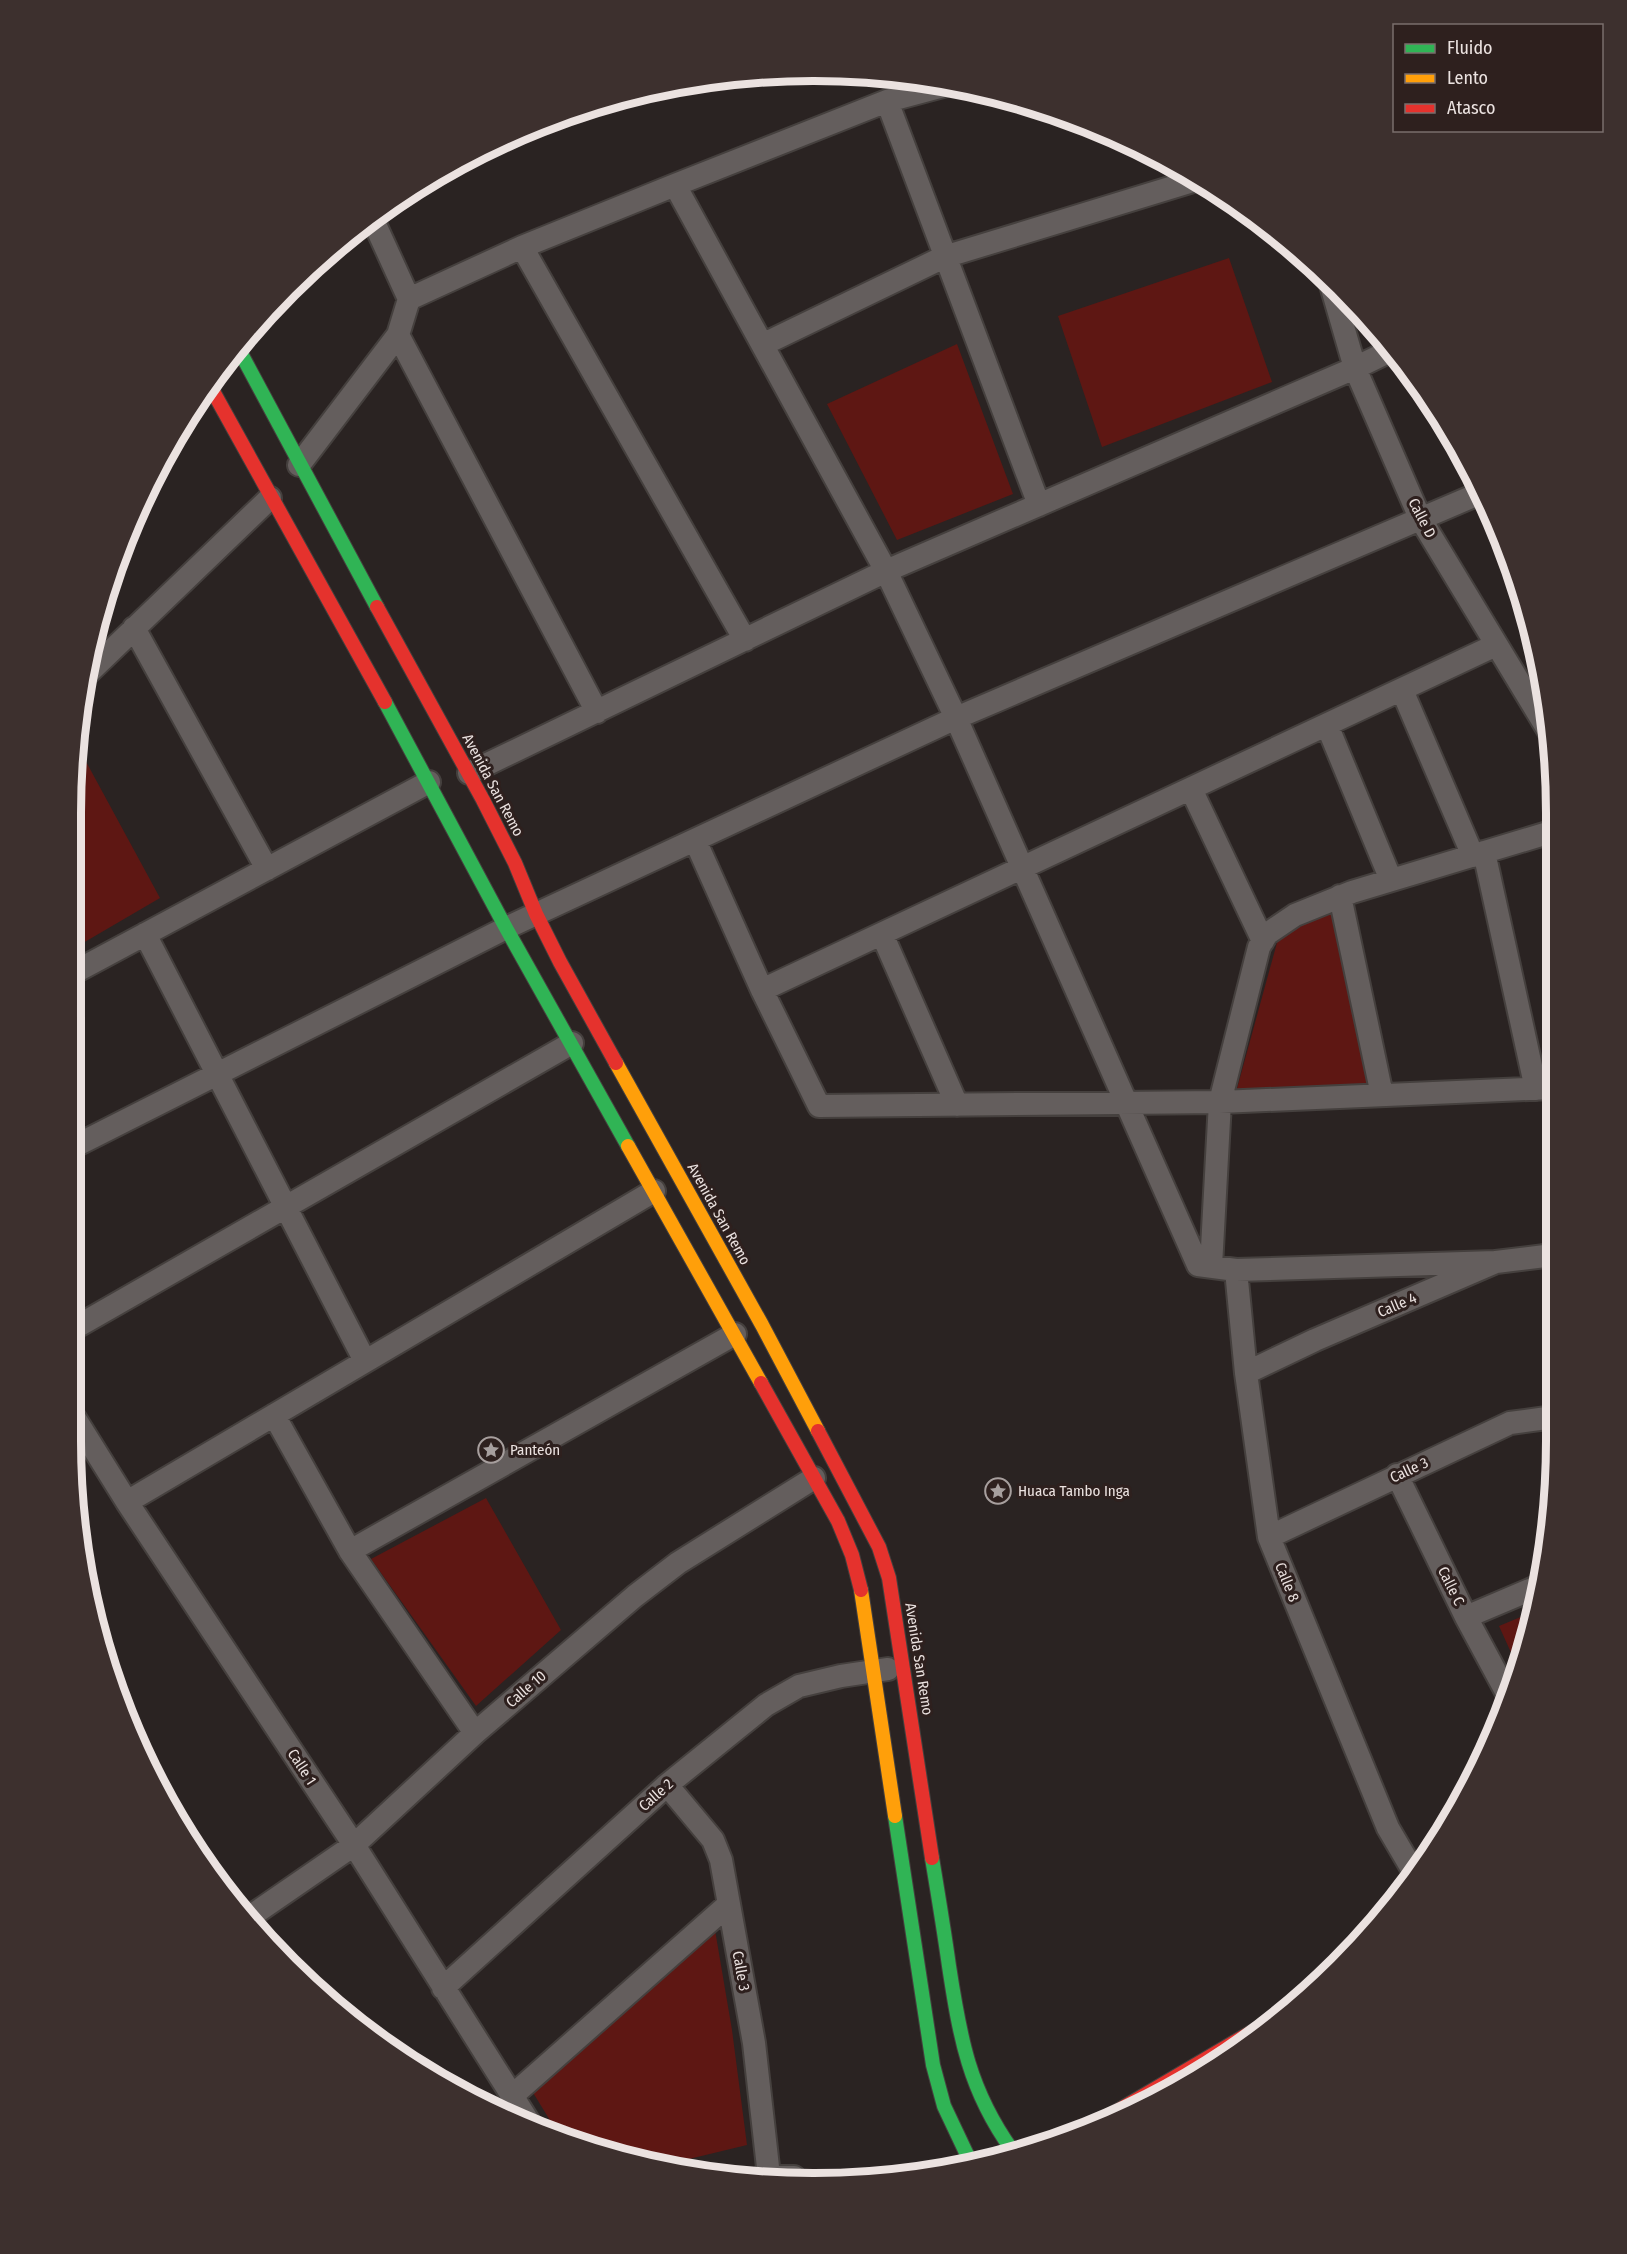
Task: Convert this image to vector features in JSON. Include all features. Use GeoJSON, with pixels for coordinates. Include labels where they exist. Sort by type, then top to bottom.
{"type":"FeatureCollection","features":[{"type":"Feature","properties":{"kind":"main road","name":"Avenida San Remo"},"geometry":{"type":"LineString","coordinates":[[242,356],[299,465],[469,773],[515,863],[536,915],[560,962],[762,1325],[879,1547],[889,1578],[966,2062],[978,2096],[1009,2146]]}},
{"type":"Feature","properties":{"kind":"main road"},"geometry":{"type":"LineString","coordinates":[[212,396],[429,782],[506,928],[838,1521],[860,1582],[933,2065],[944,2106],[967,2156]]}},
{"type":"Feature","properties":{"kind":"street"},"geometry":{"type":"LineString","coordinates":[[409,300],[522,247],[675,185],[887,101],[928,90]]}},
{"type":"Feature","properties":{"kind":"street"},"geometry":{"type":"LineString","coordinates":[[887,101],[1039,505]]}},
{"type":"Feature","properties":{"kind":"street"},"geometry":{"type":"LineString","coordinates":[[764,344],[944,256],[1186,183]]}},
{"type":"Feature","properties":{"kind":"street"},"geometry":{"type":"LineString","coordinates":[[675,185],[764,344],[886,571],[956,718],[1198,1265],[1236,1270],[1496,1262]]}},
{"type":"Feature","properties":{"kind":"street"},"geometry":{"type":"LineString","coordinates":[[299,465],[398,335],[409,300],[376,226]]}},
{"type":"Feature","properties":{"kind":"street"},"geometry":{"type":"LineString","coordinates":[[522,247],[745,640]]}},
{"type":"Feature","properties":{"kind":"street","name":"Calle D"},"geometry":{"type":"LineString","coordinates":[[1336,301],[1355,368],[1420,518],[1540,716]]}},
{"type":"Feature","properties":{"kind":"street"},"geometry":{"type":"LineString","coordinates":[[398,335],[597,711]]}},
{"type":"Feature","properties":{"kind":"street"},"geometry":{"type":"LineString","coordinates":[[469,773],[886,571],[1383,354]]}},
{"type":"Feature","properties":{"kind":"street"},"geometry":{"type":"LineString","coordinates":[[81,1142],[506,928],[956,718],[1473,496]]}},
{"type":"Feature","properties":{"kind":"street"},"geometry":{"type":"LineString","coordinates":[[96,665],[270,498]]}},
{"type":"Feature","properties":{"kind":"street"},"geometry":{"type":"LineString","coordinates":[[134,628],[267,869]]}},
{"type":"Feature","properties":{"kind":"street"},"geometry":{"type":"LineString","coordinates":[[762,990],[1496,645]]}},
{"type":"Feature","properties":{"kind":"street"},"geometry":{"type":"LineString","coordinates":[[695,840],[762,990],[819,1106],[1220,1102],[1544,1088],[1479,854],[1402,690]]}},
{"type":"Feature","properties":{"kind":"street"},"geometry":{"type":"LineString","coordinates":[[1327,725],[1391,880]]}},
{"type":"Feature","properties":{"kind":"street"},"geometry":{"type":"LineString","coordinates":[[81,968],[429,782]]}},
{"type":"Feature","properties":{"kind":"street"},"geometry":{"type":"LineString","coordinates":[[1191,789],[1263,941]]}},
{"type":"Feature","properties":{"kind":"street"},"geometry":{"type":"LineString","coordinates":[[1211,1266],[1220,1102],[1259,948],[1267,934],[1295,915],[1340,896],[1546,834]]}},
{"type":"Feature","properties":{"kind":"street"},"geometry":{"type":"LineString","coordinates":[[1340,896],[1382,1095]]}},
{"type":"Feature","properties":{"kind":"street"},"geometry":{"type":"LineString","coordinates":[[145,934],[365,1360]]}},
{"type":"Feature","properties":{"kind":"street"},"geometry":{"type":"LineString","coordinates":[[882,934],[957,1105]]}},
{"type":"Feature","properties":{"kind":"street"},"geometry":{"type":"LineString","coordinates":[[81,1324],[572,1043]]}},
{"type":"Feature","properties":{"kind":"street"},"geometry":{"type":"LineString","coordinates":[[127,1502],[654,1191]]}},
{"type":"Feature","properties":{"kind":"street","name":"Calle 4"},"geometry":{"type":"LineString","coordinates":[[1246,1373],[1315,1340],[1496,1262],[1546,1256]]}},
{"type":"Feature","properties":{"kind":"street","name":"Calle 8"},"geometry":{"type":"LineString","coordinates":[[1236,1270],[1246,1373],[1269,1537],[1388,1828],[1410,1865]]}},
{"type":"Feature","properties":{"kind":"street"},"geometry":{"type":"LineString","coordinates":[[350,1551],[735,1334]]}},
{"type":"Feature","properties":{"kind":"street"},"geometry":{"type":"LineString","coordinates":[[274,1415],[350,1551],[476,1733]]}},
{"type":"Feature","properties":{"kind":"street","name":"Calle 3"},"geometry":{"type":"LineString","coordinates":[[1269,1537],[1510,1423],[1546,1418]]}},
{"type":"Feature","properties":{"kind":"street","name":"Calle 1"},"geometry":{"type":"LineString","coordinates":[[81,1429],[354,1845],[522,2112]]}},
{"type":"Feature","properties":{"kind":"street","name":"Calle C"},"geometry":{"type":"LineString","coordinates":[[1397,1475],[1466,1617],[1503,1686]]}},
{"type":"Feature","properties":{"kind":"street","name":"Calle 10"},"geometry":{"type":"LineString","coordinates":[[255,1913],[354,1845],[476,1733],[635,1596],[678,1563],[814,1478]]}},
{"type":"Feature","properties":{"kind":"street"},"geometry":{"type":"LineString","coordinates":[[1466,1617],[1530,1590]]}},
{"type":"Feature","properties":{"kind":"street","name":"Calle 2"},"geometry":{"type":"LineString","coordinates":[[443,1988],[667,1785],[766,1704],[799,1686],[841,1676],[904,1667]]}},
{"type":"Feature","properties":{"kind":"street","name":"Calle 3"},"geometry":{"type":"LineString","coordinates":[[667,1785],[713,1840],[722,1860],[754,2043],[765,2171]]}},
{"type":"Feature","properties":{"kind":"street"},"geometry":{"type":"LineString","coordinates":[[512,2096],[729,1904]]}},
{"type":"Feature","properties":{"kind":"shaded area"},"geometry":{"type":"Polygon","coordinates":[[[1229,258],[1272,382],[1102,447],[1058,316],[1229,258]]]}},
{"type":"Feature","properties":{"kind":"shaded area"},"geometry":{"type":"Polygon","coordinates":[[[957,344],[1013,494],[897,540],[827,404],[957,344]]]}},
{"type":"Feature","properties":{"kind":"shaded area"},"geometry":{"type":"Polygon","coordinates":[[[84,757],[160,898],[81,944],[81,814],[84,757]]]}},
{"type":"Feature","properties":{"kind":"shaded area"},"geometry":{"type":"Polygon","coordinates":[[[1337,909],[1372,1084],[1236,1092],[1278,939],[1299,925],[1337,909]]]}},
{"type":"Feature","properties":{"kind":"shaded area"},"geometry":{"type":"Polygon","coordinates":[[[486,1498],[561,1630],[476,1706],[371,1559],[486,1498]]]}},
{"type":"Feature","properties":{"kind":"shaded area"},"geometry":{"type":"Polygon","coordinates":[[[1524,1615],[1513,1657],[1499,1626],[1524,1615]]]}},
{"type":"Feature","properties":{"kind":"shaded area"},"geometry":{"type":"Polygon","coordinates":[[[715,1930],[732,2030],[747,2145],[682,2161],[624,2148],[552,2124],[532,2091],[715,1930]]]}},
{"type":"Feature","properties":{"kind":"traffic: fast"},"geometry":{"type":"LineString","coordinates":[[242,356],[377,607]]}},
{"type":"Feature","properties":{"kind":"traffic: fast"},"geometry":{"type":"LineString","coordinates":[[385,702],[506,928],[628,1146]]}},
{"type":"Feature","properties":{"kind":"traffic: fast"},"geometry":{"type":"LineString","coordinates":[[895,1816],[933,2065],[944,2106],[968,2156]]}},
{"type":"Feature","properties":{"kind":"traffic: fast"},"geometry":{"type":"LineString","coordinates":[[932,1858],[957,2017],[968,2063],[986,2106],[1009,2146]]}},
{"type":"Feature","properties":{"kind":"traffic: slow"},"geometry":{"type":"LineString","coordinates":[[616,1063],[762,1325],[818,1431]]}},
{"type":"Feature","properties":{"kind":"traffic: slow"},"geometry":{"type":"LineString","coordinates":[[628,1146],[761,1383]]}},
{"type":"Feature","properties":{"kind":"traffic: slow"},"geometry":{"type":"LineString","coordinates":[[861,1590],[895,1816]]}},
{"type":"Feature","properties":{"kind":"traffic: jam"},"geometry":{"type":"LineString","coordinates":[[214,393],[385,702]]}},
{"type":"Feature","properties":{"kind":"traffic: jam"},"geometry":{"type":"LineString","coordinates":[[377,607],[483,800],[515,863],[536,914],[560,962],[616,1063]]}},
{"type":"Feature","properties":{"kind":"traffic: jam"},"geometry":{"type":"LineString","coordinates":[[761,1383],[838,1521],[852,1555],[861,1590]]}},
{"type":"Feature","properties":{"kind":"traffic: jam"},"geometry":{"type":"LineString","coordinates":[[818,1431],[879,1547],[889,1578],[932,1858]]}},
{"type":"Feature","properties":{"kind":"traffic: jam"},"geometry":{"type":"LineString","coordinates":[[1168,2081],[1204,2060]]}},
{"type":"Feature","properties":{"kind":"place","name":"Panteón"},"geometry":{"type":"Point","coordinates":[491,1450]}},
{"type":"Feature","properties":{"kind":"place","name":"Huaca Tambo Inga"},"geometry":{"type":"Point","coordinates":[998,1491]}}]}
